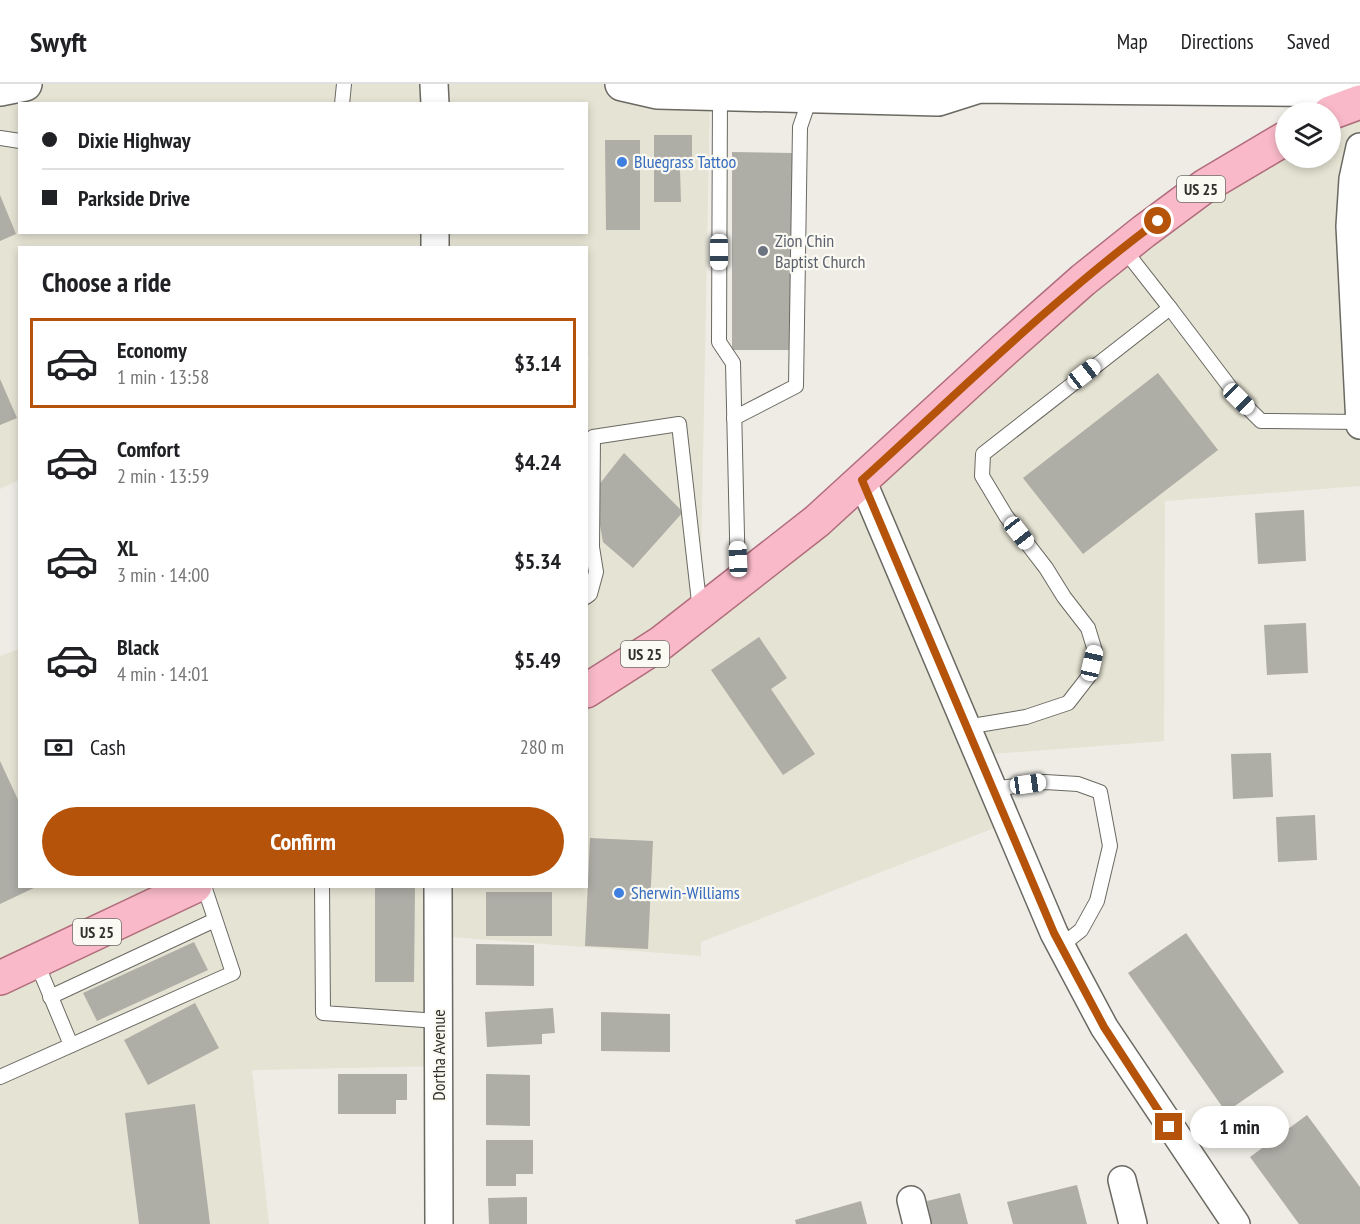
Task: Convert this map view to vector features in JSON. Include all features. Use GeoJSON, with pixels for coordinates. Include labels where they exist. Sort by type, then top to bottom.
{"type":"FeatureCollection","features":[{"type":"Feature","properties":{"kind":"main road"},"geometry":{"type":"LineString","coordinates":[[1341,109],[1360,102]]}},
{"type":"Feature","properties":{"kind":"main road","name":"US 25"},"geometry":{"type":"LineString","coordinates":[[588,690],[661,643],[817,521],[1004,350],[1123,248],[1205,186],[1275,145]]}},
{"type":"Feature","properties":{"kind":"main road","name":"US 25"},"geometry":{"type":"LineString","coordinates":[[0,978],[191,888]]}},
{"type":"Feature","properties":{"kind":"street"},"geometry":{"type":"LineString","coordinates":[[0,89],[23,84]]}},
{"type":"Feature","properties":{"kind":"street"},"geometry":{"type":"LineString","coordinates":[[434,84],[435,102]]}},
{"type":"Feature","properties":{"kind":"street"},"geometry":{"type":"LineString","coordinates":[[622,84],[657,92],[720,94],[812,90],[938,99],[977,85],[1360,90]]}},
{"type":"Feature","properties":{"kind":"street"},"geometry":{"type":"LineString","coordinates":[[1360,147],[1353,179],[1350,226],[1360,424]]}},
{"type":"Feature","properties":{"kind":"street"},"geometry":{"type":"LineString","coordinates":[[862,480],[1061,946],[1104,1027],[1236,1224]]}},
{"type":"Feature","properties":{"kind":"street","name":"Dortha Avenue"},"geometry":{"type":"LineString","coordinates":[[438,888],[439,1224]]}},
{"type":"Feature","properties":{"kind":"street"},"geometry":{"type":"LineString","coordinates":[[1122,1180],[1133,1224]]}},
{"type":"Feature","properties":{"kind":"lane"},"geometry":{"type":"LineString","coordinates":[[342,102],[344,84]]}},
{"type":"Feature","properties":{"kind":"lane"},"geometry":{"type":"LineString","coordinates":[[734,418],[796,386],[800,127],[812,90]]}},
{"type":"Feature","properties":{"kind":"lane"},"geometry":{"type":"LineString","coordinates":[[720,94],[718,342],[733,363],[739,583]]}},
{"type":"Feature","properties":{"kind":"lane"},"geometry":{"type":"LineString","coordinates":[[0,138],[18,141]]}},
{"type":"Feature","properties":{"kind":"lane"},"geometry":{"type":"LineString","coordinates":[[1123,248],[1239,399],[1261,421],[1360,424]]}},
{"type":"Feature","properties":{"kind":"lane"},"geometry":{"type":"LineString","coordinates":[[966,727],[1026,717],[1068,703],[1089,676],[1095,651],[1088,628],[1006,516],[982,476],[983,454],[1170,308]]}},
{"type":"Feature","properties":{"kind":"lane"},"geometry":{"type":"LineString","coordinates":[[588,596],[596,572],[592,547],[593,437],[679,424],[700,613]]}},
{"type":"Feature","properties":{"kind":"lane"},"geometry":{"type":"LineString","coordinates":[[993,789],[1045,782],[1078,784],[1100,792],[1110,846],[1097,901],[1081,930],[1061,946]]}},
{"type":"Feature","properties":{"kind":"lane"},"geometry":{"type":"LineString","coordinates":[[0,1077],[71,1045],[133,1011],[179,990],[233,972],[205,888]]}},
{"type":"Feature","properties":{"kind":"lane"},"geometry":{"type":"LineString","coordinates":[[322,888],[323,1013],[438,1021]]}},
{"type":"Feature","properties":{"kind":"lane"},"geometry":{"type":"LineString","coordinates":[[50,997],[117,971],[160,951],[215,920]]}},
{"type":"Feature","properties":{"kind":"lane"},"geometry":{"type":"LineString","coordinates":[[36,961],[71,1045]]}},
{"type":"Feature","properties":{"kind":"shaded area"},"geometry":{"type":"Polygon","coordinates":[[[0,84],[622,84],[710,94],[700,612],[1004,350],[1275,146],[1275,168],[1341,168],[1341,102],[1360,84],[1360,486],[1165,501],[1164,741],[979,755],[1007,823],[701,942],[701,956],[439,936],[439,1066],[252,1070],[269,1224],[0,1224],[0,656],[18,649],[18,888],[588,888],[588,246],[18,246],[18,480],[0,489],[0,84]]]}},
{"type":"Feature","properties":{"kind":"building"},"geometry":{"type":"Polygon","coordinates":[[[654,135],[692,135],[692,170],[680,170],[681,202],[654,202],[654,135]]]}},
{"type":"Feature","properties":{"kind":"building"},"geometry":{"type":"Polygon","coordinates":[[[605,140],[640,140],[640,230],[606,230],[605,140]]]}},
{"type":"Feature","properties":{"kind":"building","name":"Zion Chin Baptist Church"},"geometry":{"type":"Polygon","coordinates":[[[732,152],[793,153],[793,350],[732,350],[732,152]]]}},
{"type":"Feature","properties":{"kind":"building"},"geometry":{"type":"Polygon","coordinates":[[[0,195],[16,234],[0,241],[0,195]]]}},
{"type":"Feature","properties":{"kind":"building"},"geometry":{"type":"Polygon","coordinates":[[[1158,373],[1218,450],[1083,554],[1023,478],[1158,373]]]}},
{"type":"Feature","properties":{"kind":"building"},"geometry":{"type":"Polygon","coordinates":[[[0,379],[17,418],[0,425],[0,379]]]}},
{"type":"Feature","properties":{"kind":"building"},"geometry":{"type":"Polygon","coordinates":[[[624,453],[683,512],[633,568],[603,542],[594,491],[624,453]]]}},
{"type":"Feature","properties":{"kind":"building"},"geometry":{"type":"Polygon","coordinates":[[[1304,510],[1306,561],[1258,564],[1255,513],[1304,510]]]}},
{"type":"Feature","properties":{"kind":"building"},"geometry":{"type":"Polygon","coordinates":[[[1306,623],[1308,673],[1267,675],[1264,625],[1306,623]]]}},
{"type":"Feature","properties":{"kind":"building"},"geometry":{"type":"Polygon","coordinates":[[[759,637],[787,678],[771,689],[815,754],[783,775],[711,670],[759,637]]]}},
{"type":"Feature","properties":{"kind":"building"},"geometry":{"type":"Polygon","coordinates":[[[1271,753],[1273,797],[1233,799],[1231,754],[1271,753]]]}},
{"type":"Feature","properties":{"kind":"building"},"geometry":{"type":"Polygon","coordinates":[[[0,761],[18,800],[18,888],[34,888],[0,904],[0,761]]]}},
{"type":"Feature","properties":{"kind":"building"},"geometry":{"type":"Polygon","coordinates":[[[1315,815],[1317,860],[1278,862],[1276,817],[1315,815]]]}},
{"type":"Feature","properties":{"kind":"building","name":"Sherwin-Williams"},"geometry":{"type":"Polygon","coordinates":[[[590,838],[653,841],[648,949],[585,946],[590,838]]]}},
{"type":"Feature","properties":{"kind":"building"},"geometry":{"type":"Polygon","coordinates":[[[375,888],[415,888],[414,982],[375,982],[375,888]]]}},
{"type":"Feature","properties":{"kind":"building"},"geometry":{"type":"Polygon","coordinates":[[[486,892],[552,892],[552,936],[486,936],[486,892]]]}},
{"type":"Feature","properties":{"kind":"building"},"geometry":{"type":"Polygon","coordinates":[[[1186,933],[1284,1072],[1226,1112],[1128,973],[1186,933]]]}},
{"type":"Feature","properties":{"kind":"building"},"geometry":{"type":"Polygon","coordinates":[[[194,942],[208,970],[97,1021],[83,993],[194,942]]]}},
{"type":"Feature","properties":{"kind":"building"},"geometry":{"type":"Polygon","coordinates":[[[476,944],[534,945],[534,986],[476,985],[476,944]]]}},
{"type":"Feature","properties":{"kind":"building"},"geometry":{"type":"Polygon","coordinates":[[[195,1003],[219,1048],[148,1085],[124,1040],[195,1003]]]}},
{"type":"Feature","properties":{"kind":"building"},"geometry":{"type":"Polygon","coordinates":[[[553,1008],[555,1033],[542,1034],[542,1044],[487,1047],[485,1012],[553,1008]]]}},
{"type":"Feature","properties":{"kind":"building"},"geometry":{"type":"Polygon","coordinates":[[[601,1012],[670,1014],[670,1052],[601,1051],[601,1012]]]}},
{"type":"Feature","properties":{"kind":"building"},"geometry":{"type":"Polygon","coordinates":[[[338,1074],[407,1074],[407,1100],[396,1100],[396,1114],[338,1114],[338,1074]]]}},
{"type":"Feature","properties":{"kind":"building"},"geometry":{"type":"Polygon","coordinates":[[[486,1074],[530,1075],[530,1126],[486,1125],[486,1074]]]}},
{"type":"Feature","properties":{"kind":"building"},"geometry":{"type":"Polygon","coordinates":[[[195,1104],[210,1224],[139,1224],[125,1113],[195,1104]]]}},
{"type":"Feature","properties":{"kind":"building"},"geometry":{"type":"Polygon","coordinates":[[[1307,1115],[1360,1187],[1360,1224],[1299,1224],[1250,1157],[1307,1115]]]}},
{"type":"Feature","properties":{"kind":"building"},"geometry":{"type":"Polygon","coordinates":[[[486,1140],[533,1140],[533,1174],[516,1174],[516,1186],[486,1186],[486,1140]]]}},
{"type":"Feature","properties":{"kind":"building"},"geometry":{"type":"Polygon","coordinates":[[[1077,1185],[1087,1224],[1013,1224],[1007,1202],[1077,1185]]]}},
{"type":"Feature","properties":{"kind":"building"},"geometry":{"type":"Polygon","coordinates":[[[960,1193],[968,1224],[932,1224],[927,1201],[960,1193]]]}},
{"type":"Feature","properties":{"kind":"building"},"geometry":{"type":"Polygon","coordinates":[[[527,1197],[527,1224],[489,1224],[488,1198],[527,1197]]]}},
{"type":"Feature","properties":{"kind":"building"},"geometry":{"type":"Polygon","coordinates":[[[861,1201],[867,1224],[796,1224],[795,1220],[861,1201]]]}},
{"type":"Feature","properties":{"kind":"place","name":"Bluegrass Tattoo"},"geometry":{"type":"Point","coordinates":[622,162]}},
{"type":"Feature","properties":{"kind":"place","name":"Zion Chin Baptist Church"},"geometry":{"type":"Point","coordinates":[763,251]}},
{"type":"Feature","properties":{"kind":"place","name":"Sherwin-Williams"},"geometry":{"type":"Point","coordinates":[619,893]}},
{"type":"Feature","properties":{"kind":"route"},"geometry":{"type":"LineString","coordinates":[[1158,221],[1083,280],[862,480],[1054,933],[1104,1027],[1169,1127]]}}]}
